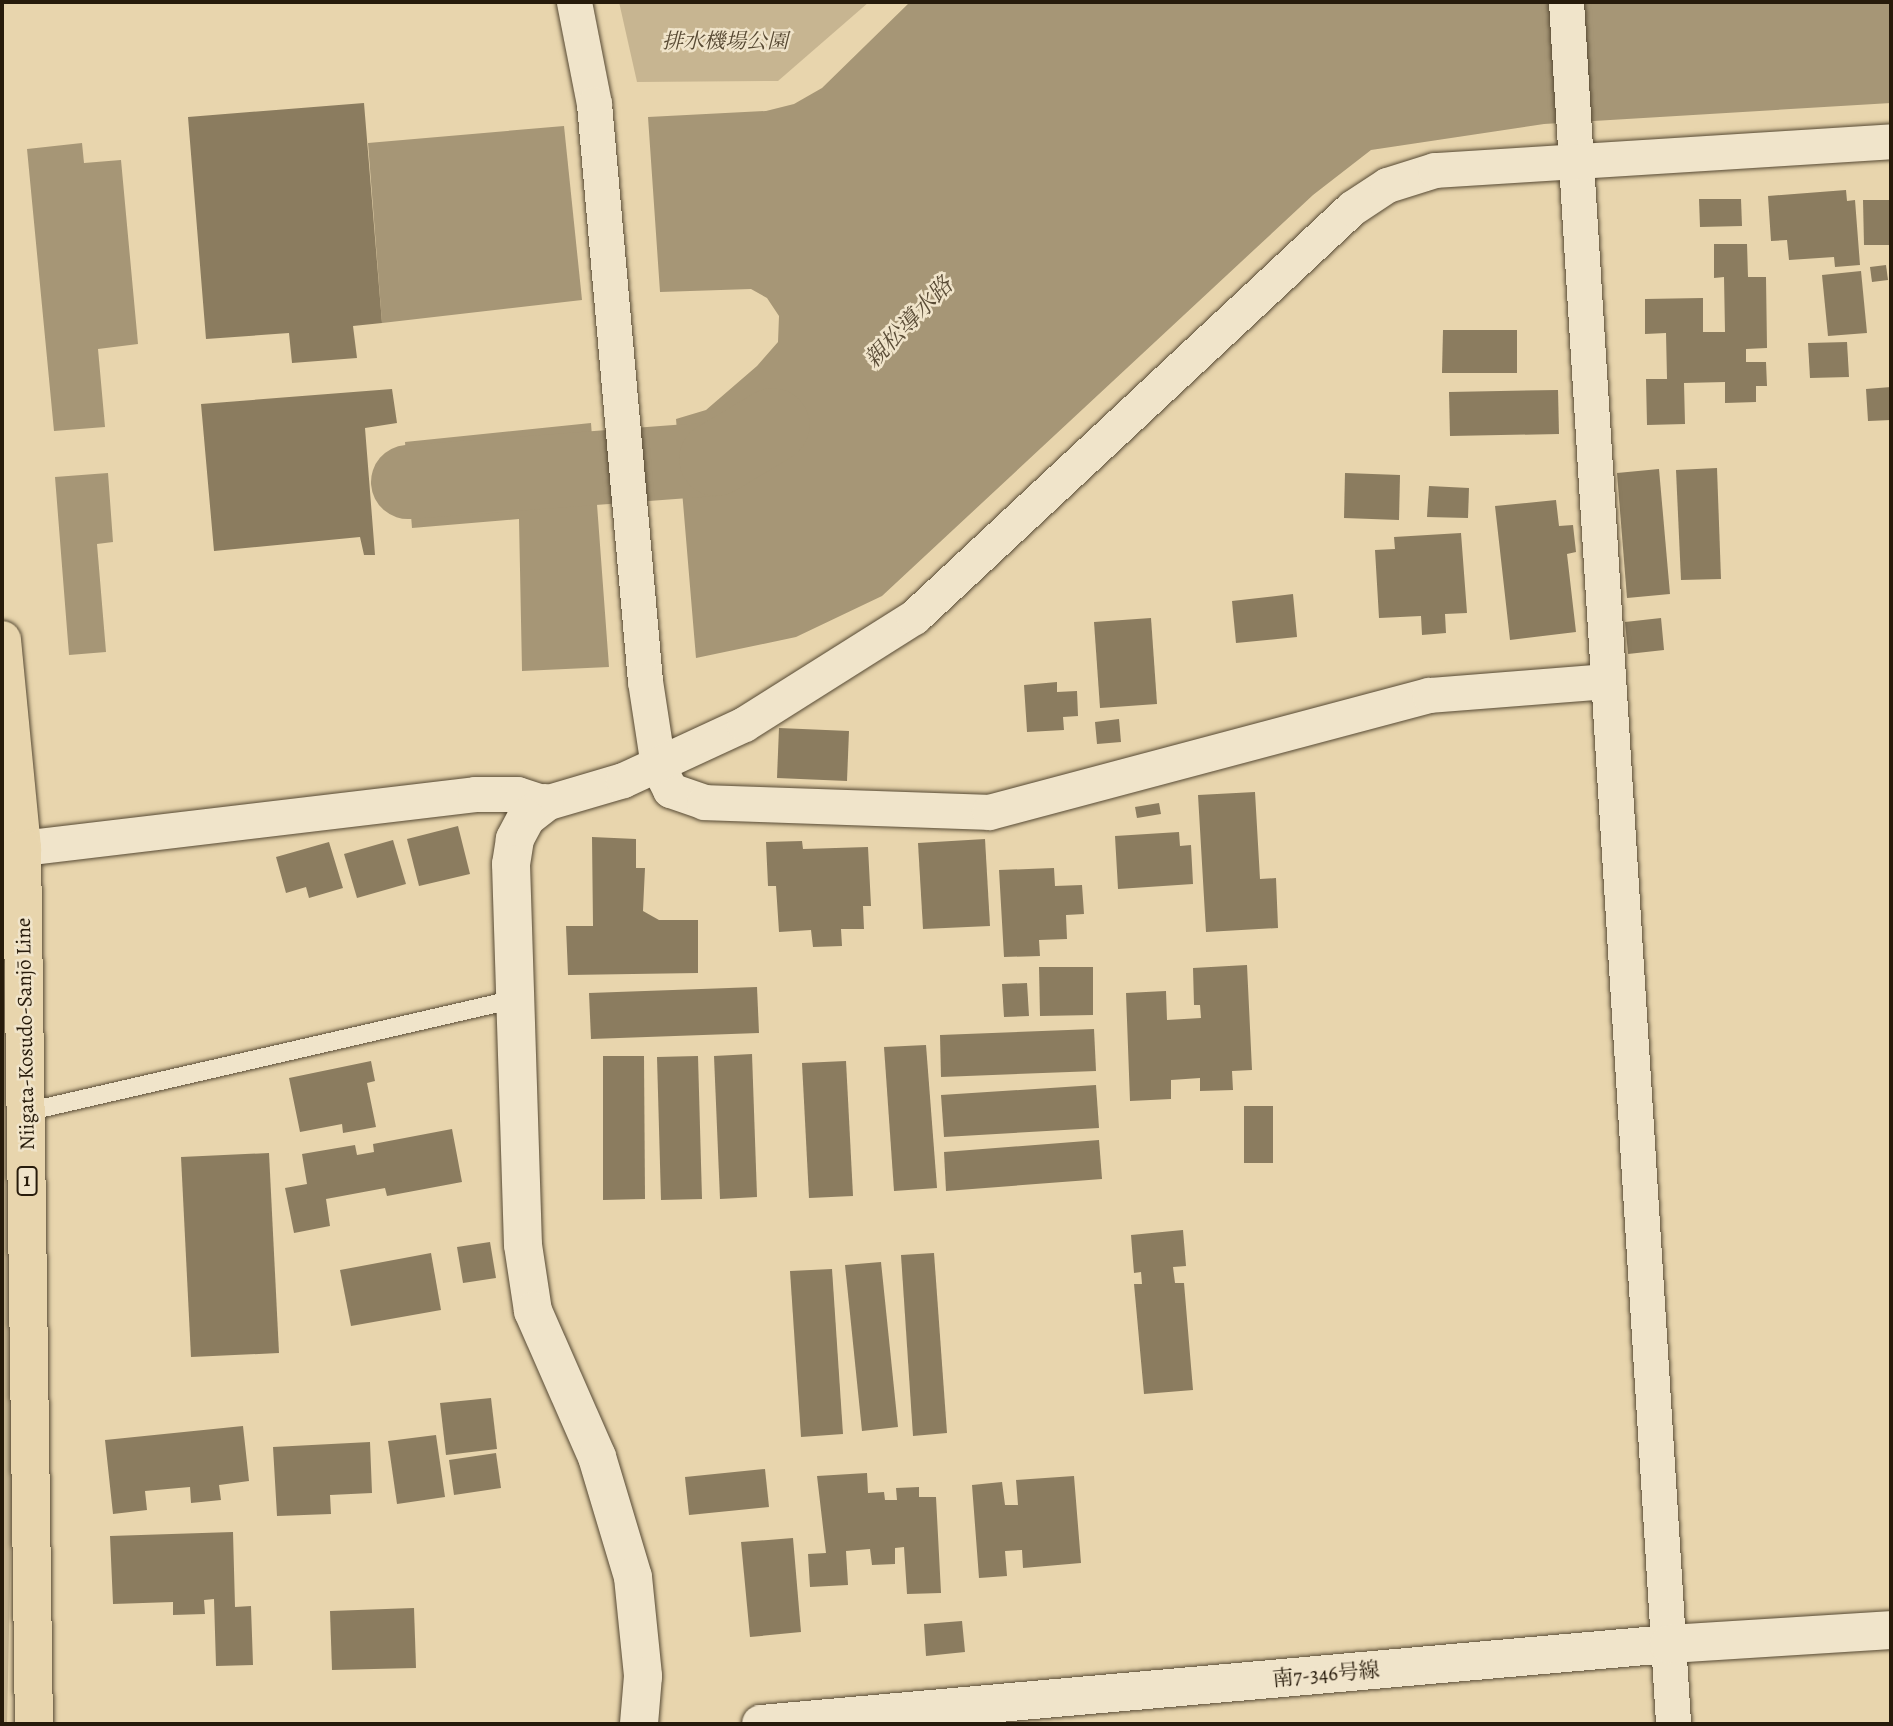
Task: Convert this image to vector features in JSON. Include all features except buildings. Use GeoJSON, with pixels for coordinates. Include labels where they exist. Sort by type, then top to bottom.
{"type":"FeatureCollection","features":[{"type":"Feature","properties":{"kind":"main road","name":"Niigata-Kosudo-Sanjō Line"},"geometry":{"type":"LineString","coordinates":[[2,640],[22,848],[34,1724]]}},
{"type":"Feature","properties":{"kind":"street"},"geometry":{"type":"LineString","coordinates":[[574,2],[594,104],[645,681],[658,766],[670,790],[704,802],[989,812],[1429,695],[1605,681]]}},
{"type":"Feature","properties":{"kind":"street"},"geometry":{"type":"LineString","coordinates":[[1566,2],[1605,681],[1673,1724]]}},
{"type":"Feature","properties":{"kind":"street"},"geometry":{"type":"LineString","coordinates":[[639,1724],[643,1676],[633,1577],[597,1457],[533,1311],[523,1245],[511,864],[515,839],[527,818],[545,803],[592,791],[658,766],[744,724],[914,617],[1352,208],[1375,193],[1436,170],[1575,144],[1891,141]]}},
{"type":"Feature","properties":{"kind":"street"},"geometry":{"type":"LineString","coordinates":[[22,848],[475,794],[517,794],[545,803]]}},
{"type":"Feature","properties":{"kind":"street","name":"南7-346号線"},"geometry":{"type":"LineString","coordinates":[[761,1724],[1669,1644],[1891,1630]]}},
{"type":"Feature","properties":{"kind":"lane"},"geometry":{"type":"LineString","coordinates":[[26,1112],[516,999]]}},
{"type":"Feature","properties":{"kind":"green space","name":"排水機場公園"},"geometry":{"type":"Polygon","coordinates":[[[619,2],[869,2],[778,81],[637,82],[619,2]]]}},
{"type":"Feature","properties":{"kind":"green space"},"geometry":{"type":"Polygon","coordinates":[[[2,907],[15,1349],[7,1724],[2,1724],[2,907]]]}},
{"type":"Feature","properties":{"kind":"water"},"geometry":{"type":"Polygon","coordinates":[[[910,2],[1891,2],[1891,103],[1544,124],[1371,150],[1313,195],[882,596],[796,637],[696,658],[676,419],[706,410],[757,366],[778,342],[779,316],[767,298],[751,289],[660,292],[648,117],[766,111],[794,104],[822,88],[910,2]]]}},
{"type":"Feature","properties":{"kind":"water"},"geometry":{"type":"Polygon","coordinates":[[[564,126],[582,300],[382,323],[368,143],[564,126]]]}},
{"type":"Feature","properties":{"kind":"water"},"geometry":{"type":"Polygon","coordinates":[[[82,143],[84,163],[121,160],[138,344],[98,349],[105,427],[54,431],[27,149],[82,143]]]}},
{"type":"Feature","properties":{"kind":"water"},"geometry":{"type":"Polygon","coordinates":[[[591,423],[609,667],[522,671],[519,519],[412,528],[405,442],[591,423]]]}},
{"type":"Feature","properties":{"kind":"water"},"geometry":{"type":"Polygon","coordinates":[[[108,473],[113,542],[97,544],[106,652],[69,655],[55,477],[108,473]]]}},
{"type":"Feature","properties":{"kind":"waterway","name":"親松導水路"},"geometry":{"type":"LineString","coordinates":[[408,482],[716,459],[773,425]]}}]}
